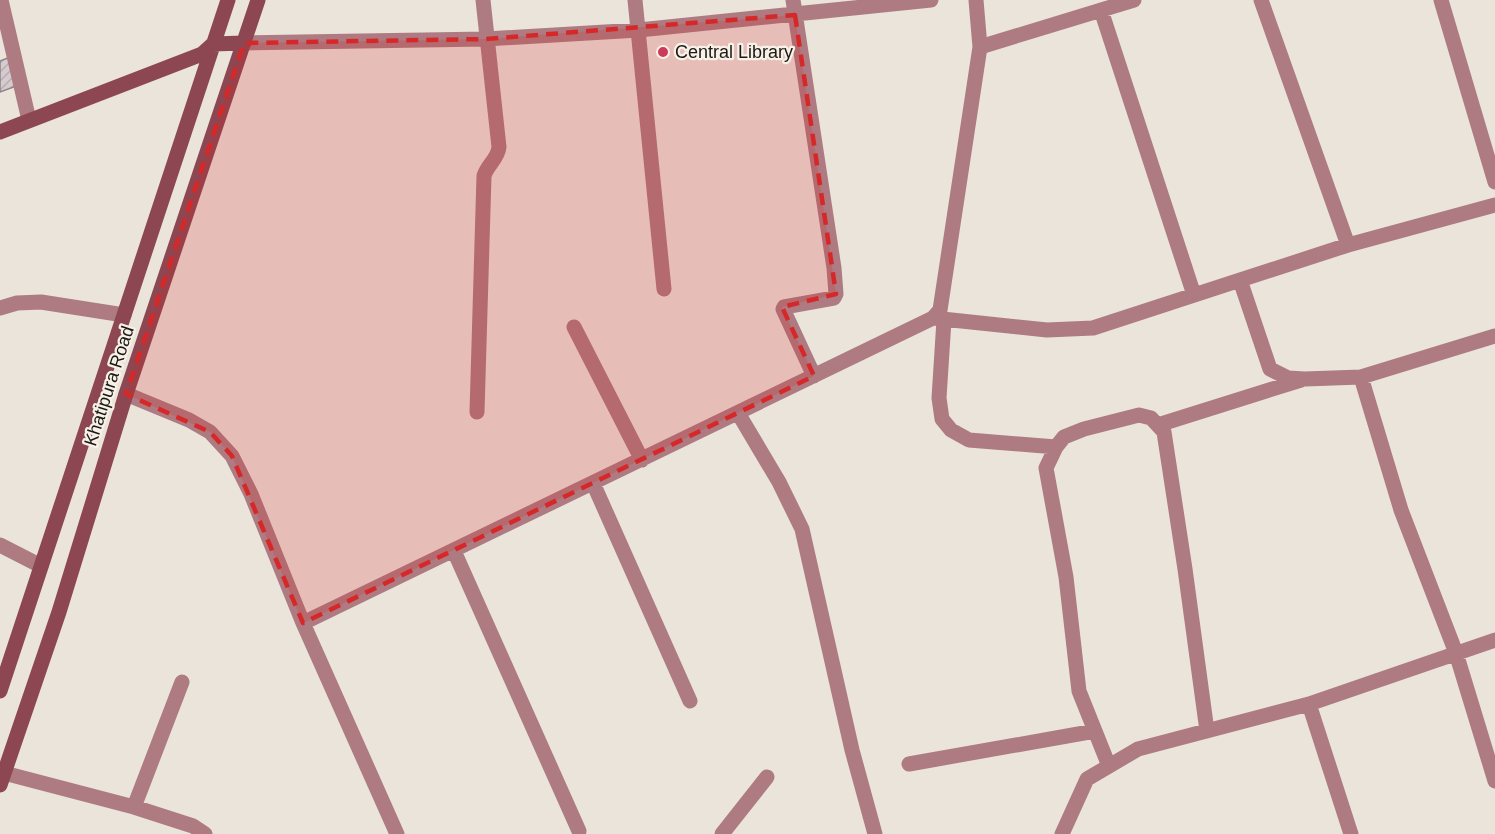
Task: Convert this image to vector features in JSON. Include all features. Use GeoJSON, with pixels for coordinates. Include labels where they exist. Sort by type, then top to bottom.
{"type":"FeatureCollection","features":[{"type":"Feature","properties":{"kind":"main road","name":"Khatipura Road"},"geometry":{"type":"LineString","coordinates":[[0,692],[228,0]]}},
{"type":"Feature","properties":{"kind":"main road","name":"Khatipura Road"},"geometry":{"type":"LineString","coordinates":[[2,779],[59,612],[126,394],[258,0]]}},
{"type":"Feature","properties":{"kind":"main road"},"geometry":{"type":"LineString","coordinates":[[0,132],[202,54],[213,44],[244,43]]}},
{"type":"Feature","properties":{"kind":"street"},"geometry":{"type":"LineString","coordinates":[[477,412],[484,177],[499,147],[483,0]]}},
{"type":"Feature","properties":{"kind":"street"},"geometry":{"type":"LineString","coordinates":[[635,0],[664,289]]}},
{"type":"Feature","properties":{"kind":"street"},"geometry":{"type":"LineString","coordinates":[[244,43],[486,39],[639,30],[794,8],[931,0]]}},
{"type":"Feature","properties":{"kind":"street"},"geometry":{"type":"LineString","coordinates":[[976,0],[980,47],[939,319],[939,399],[942,419],[951,430],[969,440],[1056,447]]}},
{"type":"Feature","properties":{"kind":"street"},"geometry":{"type":"LineString","coordinates":[[980,47],[1134,0]]}},
{"type":"Feature","properties":{"kind":"street"},"geometry":{"type":"LineString","coordinates":[[1261,0],[1348,245]]}},
{"type":"Feature","properties":{"kind":"street"},"geometry":{"type":"LineString","coordinates":[[1441,0],[1495,182]]}},
{"type":"Feature","properties":{"kind":"street"},"geometry":{"type":"LineString","coordinates":[[794,8],[836,294],[834,298],[784,306],[783,309],[814,376]]}},
{"type":"Feature","properties":{"kind":"street"},"geometry":{"type":"LineString","coordinates":[[1,9],[29,120]]}},
{"type":"Feature","properties":{"kind":"street"},"geometry":{"type":"LineString","coordinates":[[1101,10],[1194,295]]}},
{"type":"Feature","properties":{"kind":"street"},"geometry":{"type":"LineString","coordinates":[[303,623],[814,376],[939,319],[1047,330],[1093,328],[1348,245],[1495,205]]}},
{"type":"Feature","properties":{"kind":"street"},"geometry":{"type":"LineString","coordinates":[[1240,280],[1270,369],[1288,378],[1361,377],[1495,336]]}},
{"type":"Feature","properties":{"kind":"street"},"geometry":{"type":"LineString","coordinates":[[0,308],[17,303],[41,302],[124,315]]}},
{"type":"Feature","properties":{"kind":"street"},"geometry":{"type":"LineString","coordinates":[[574,327],[642,460]]}},
{"type":"Feature","properties":{"kind":"street"},"geometry":{"type":"LineString","coordinates":[[1361,377],[1401,510],[1456,653],[1495,781]]}},
{"type":"Feature","properties":{"kind":"street"},"geometry":{"type":"LineString","coordinates":[[1158,425],[1305,379]]}},
{"type":"Feature","properties":{"kind":"street"},"geometry":{"type":"LineString","coordinates":[[126,394],[189,420],[210,432],[232,456],[251,494],[303,623],[397,834]]}},
{"type":"Feature","properties":{"kind":"street"},"geometry":{"type":"LineString","coordinates":[[738,413],[802,529],[852,750],[875,834]]}},
{"type":"Feature","properties":{"kind":"street"},"geometry":{"type":"LineString","coordinates":[[1109,766],[1078,691],[1066,577],[1047,468],[1056,447],[1064,437],[1084,429],[1139,415],[1151,417],[1164,432],[1207,731]]}},
{"type":"Feature","properties":{"kind":"street"},"geometry":{"type":"LineString","coordinates":[[593,483],[690,701]]}},
{"type":"Feature","properties":{"kind":"street"},"geometry":{"type":"LineString","coordinates":[[0,545],[41,566]]}},
{"type":"Feature","properties":{"kind":"street"},"geometry":{"type":"LineString","coordinates":[[454,550],[579,831]]}},
{"type":"Feature","properties":{"kind":"street"},"geometry":{"type":"LineString","coordinates":[[1062,834],[1087,779],[1138,749],[1309,704],[1495,640]]}},
{"type":"Feature","properties":{"kind":"street"},"geometry":{"type":"LineString","coordinates":[[134,807],[182,682]]}},
{"type":"Feature","properties":{"kind":"street"},"geometry":{"type":"LineString","coordinates":[[1309,704],[1351,834]]}},
{"type":"Feature","properties":{"kind":"street"},"geometry":{"type":"LineString","coordinates":[[909,764],[1095,731]]}},
{"type":"Feature","properties":{"kind":"street"},"geometry":{"type":"LineString","coordinates":[[722,834],[767,777]]}},
{"type":"Feature","properties":{"kind":"street"},"geometry":{"type":"LineString","coordinates":[[2,779],[134,807],[193,826],[205,834]]}},
{"type":"Feature","properties":{"kind":"highlighted area"},"geometry":{"type":"Polygon","coordinates":[[[795,15],[836,294],[782,307],[814,376],[303,623],[232,456],[210,432],[126,394],[244,43],[486,39],[795,15]]]}},
{"type":"Feature","properties":{"kind":"building"},"geometry":{"type":"Polygon","coordinates":[[[10,57],[19,85],[0,92],[0,61],[10,57]]]}},
{"type":"Feature","properties":{"kind":"place","name":"Central Library"},"geometry":{"type":"Point","coordinates":[663,52]}}]}
